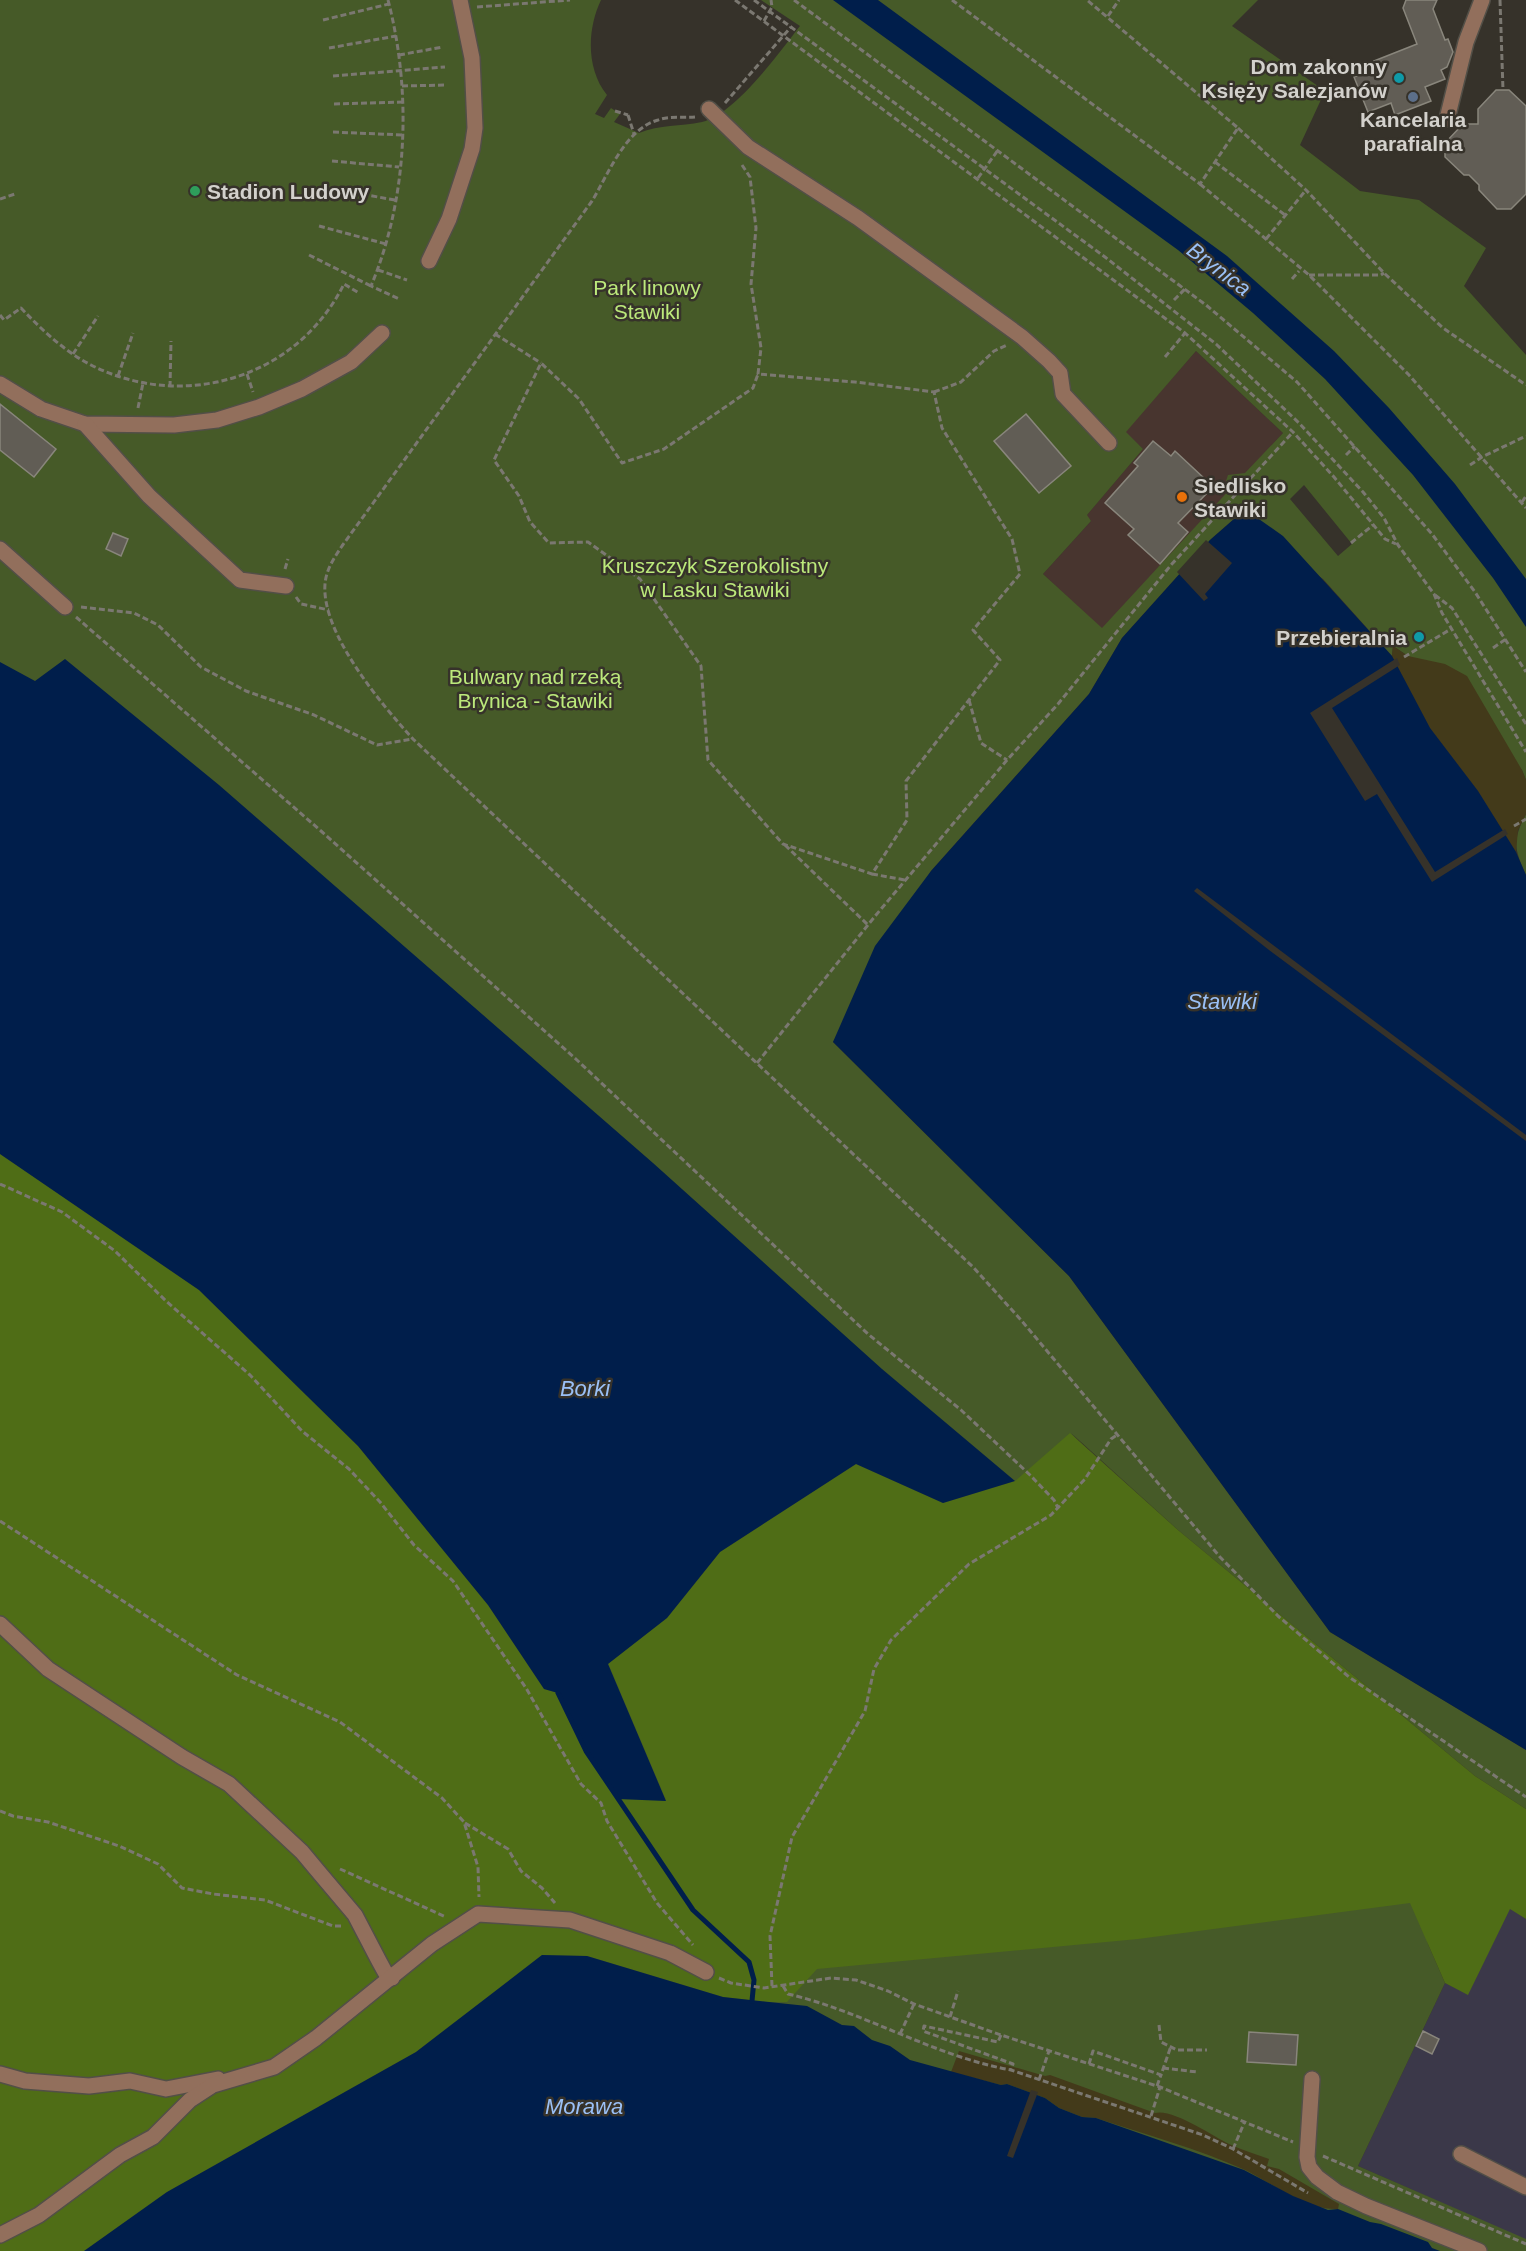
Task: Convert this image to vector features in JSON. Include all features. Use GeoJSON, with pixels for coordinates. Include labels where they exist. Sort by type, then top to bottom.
{"type":"FeatureCollection","features":[{"type":"Feature","properties":{"kind":"lane"},"geometry":{"type":"LineString","coordinates":[[1446,119],[1466,42],[1482,0]]}},
{"type":"Feature","properties":{"kind":"lane"},"geometry":{"type":"LineString","coordinates":[[429,261],[449,219],[472,149],[475,128],[472,58],[462,4]]}},
{"type":"Feature","properties":{"kind":"lane"},"geometry":{"type":"LineString","coordinates":[[710,111],[748,147],[858,218],[1022,337],[1060,373],[1063,394],[1109,443]]}},
{"type":"Feature","properties":{"kind":"lane"},"geometry":{"type":"LineString","coordinates":[[0,384],[41,409],[86,424],[174,425],[217,420],[259,407],[302,389],[351,362],[382,333]]}},
{"type":"Feature","properties":{"kind":"lane"},"geometry":{"type":"LineString","coordinates":[[86,424],[149,496],[240,580],[286,586]]}},
{"type":"Feature","properties":{"kind":"lane"},"geometry":{"type":"LineString","coordinates":[[0,549],[64,607]]}},
{"type":"Feature","properties":{"kind":"lane"},"geometry":{"type":"LineString","coordinates":[[0,1624],[48,1669],[182,1757],[229,1784],[302,1852],[355,1915],[385,1972],[392,1978]]}},
{"type":"Feature","properties":{"kind":"lane"},"geometry":{"type":"LineString","coordinates":[[0,2074],[25,2081],[89,2086],[130,2081],[166,2090],[274,2067],[316,2038],[460,1924],[478,1914],[570,1920],[670,1953],[706,1972]]}},
{"type":"Feature","properties":{"kind":"lane"},"geometry":{"type":"LineString","coordinates":[[0,2235],[39,2215],[120,2155],[153,2137],[190,2100],[213,2085],[238,2076]]}},
{"type":"Feature","properties":{"kind":"lane"},"geometry":{"type":"LineString","coordinates":[[1312,2079],[1308,2150],[1309,2167],[1317,2177],[1337,2192],[1366,2206],[1479,2251]]}},
{"type":"Feature","properties":{"kind":"lane"},"geometry":{"type":"LineString","coordinates":[[1461,2154],[1526,2187]]}},
{"type":"Feature","properties":{"kind":"path"},"geometry":{"type":"LineString","coordinates":[[462,4],[570,0]]}},
{"type":"Feature","properties":{"kind":"path"},"geometry":{"type":"LineString","coordinates":[[735,0],[1185,333],[1293,432],[1385,539],[1398,545]]}},
{"type":"Feature","properties":{"kind":"path"},"geometry":{"type":"LineString","coordinates":[[754,0],[1106,257],[1232,358],[1299,423],[1384,518],[1398,545],[1434,594],[1451,629],[1526,752]]}},
{"type":"Feature","properties":{"kind":"path"},"geometry":{"type":"LineString","coordinates":[[764,21],[772,7],[771,0]]}},
{"type":"Feature","properties":{"kind":"path"},"geometry":{"type":"LineString","coordinates":[[794,0],[1185,289],[1297,382],[1432,534],[1475,592],[1526,672]]}},
{"type":"Feature","properties":{"kind":"path"},"geometry":{"type":"LineString","coordinates":[[952,0],[1200,184],[1309,275],[1409,375],[1526,508]]}},
{"type":"Feature","properties":{"kind":"path"},"geometry":{"type":"LineString","coordinates":[[1088,0],[1238,128],[1306,190],[1384,273],[1443,328],[1526,386]]}},
{"type":"Feature","properties":{"kind":"path"},"geometry":{"type":"LineString","coordinates":[[1108,16],[1119,0]]}},
{"type":"Feature","properties":{"kind":"path"},"geometry":{"type":"LineString","coordinates":[[1500,0],[1503,90]]}},
{"type":"Feature","properties":{"kind":"path"},"geometry":{"type":"LineString","coordinates":[[323,20],[389,2],[396,36],[403,102],[399,167],[386,244],[371,286]]}},
{"type":"Feature","properties":{"kind":"path"},"geometry":{"type":"LineString","coordinates":[[791,27],[724,104],[699,117],[656,120],[640,128],[634,134],[610,168],[591,201],[351,532],[334,559],[326,579],[325,592],[329,610],[348,654],[369,686],[414,739],[973,1267],[1021,1320],[1232,1570],[1310,1645],[1358,1683],[1526,1797]]}},
{"type":"Feature","properties":{"kind":"path"},"geometry":{"type":"LineString","coordinates":[[329,48],[396,36]]}},
{"type":"Feature","properties":{"kind":"path"},"geometry":{"type":"LineString","coordinates":[[399,55],[443,47]]}},
{"type":"Feature","properties":{"kind":"path"},"geometry":{"type":"LineString","coordinates":[[333,76],[445,67]]}},
{"type":"Feature","properties":{"kind":"path"},"geometry":{"type":"LineString","coordinates":[[402,86],[446,85]]}},
{"type":"Feature","properties":{"kind":"path"},"geometry":{"type":"LineString","coordinates":[[334,104],[403,102]]}},
{"type":"Feature","properties":{"kind":"path"},"geometry":{"type":"LineString","coordinates":[[615,111],[629,115],[634,134]]}},
{"type":"Feature","properties":{"kind":"path"},"geometry":{"type":"LineString","coordinates":[[1200,184],[1238,128]]}},
{"type":"Feature","properties":{"kind":"path"},"geometry":{"type":"LineString","coordinates":[[333,132],[402,135]]}},
{"type":"Feature","properties":{"kind":"path"},"geometry":{"type":"LineString","coordinates":[[495,334],[542,363],[579,399],[622,463],[664,449],[753,388],[758,374],[761,348],[751,284],[756,228],[750,177],[740,161],[748,147]]}},
{"type":"Feature","properties":{"kind":"path"},"geometry":{"type":"LineString","coordinates":[[977,179],[998,150]]}},
{"type":"Feature","properties":{"kind":"path"},"geometry":{"type":"LineString","coordinates":[[332,160],[399,167]]}},
{"type":"Feature","properties":{"kind":"path"},"geometry":{"type":"LineString","coordinates":[[1215,162],[1285,216]]}},
{"type":"Feature","properties":{"kind":"path"},"geometry":{"type":"LineString","coordinates":[[327,188],[395,200]]}},
{"type":"Feature","properties":{"kind":"path"},"geometry":{"type":"LineString","coordinates":[[1266,239],[1306,190]]}},
{"type":"Feature","properties":{"kind":"path"},"geometry":{"type":"LineString","coordinates":[[0,199],[15,194]]}},
{"type":"Feature","properties":{"kind":"path"},"geometry":{"type":"LineString","coordinates":[[319,226],[386,244]]}},
{"type":"Feature","properties":{"kind":"path"},"geometry":{"type":"LineString","coordinates":[[309,255],[399,299]]}},
{"type":"Feature","properties":{"kind":"path"},"geometry":{"type":"LineString","coordinates":[[378,270],[407,280]]}},
{"type":"Feature","properties":{"kind":"path"},"geometry":{"type":"LineString","coordinates":[[1292,279],[1299,271]]}},
{"type":"Feature","properties":{"kind":"path"},"geometry":{"type":"LineString","coordinates":[[1309,275],[1381,275],[1384,273]]}},
{"type":"Feature","properties":{"kind":"path"},"geometry":{"type":"LineString","coordinates":[[0,315],[2,322],[21,308],[46,333],[90,365],[143,383],[170,387],[219,382],[247,374],[273,360],[309,333],[331,308],[344,284],[359,293]]}},
{"type":"Feature","properties":{"kind":"path"},"geometry":{"type":"LineString","coordinates":[[1174,300],[1185,289]]}},
{"type":"Feature","properties":{"kind":"path"},"geometry":{"type":"LineString","coordinates":[[73,354],[98,316]]}},
{"type":"Feature","properties":{"kind":"path"},"geometry":{"type":"LineString","coordinates":[[118,376],[133,333]]}},
{"type":"Feature","properties":{"kind":"path"},"geometry":{"type":"LineString","coordinates":[[1165,357],[1185,333]]}},
{"type":"Feature","properties":{"kind":"path"},"geometry":{"type":"LineString","coordinates":[[758,374],[855,382],[934,392],[961,382],[994,351],[1022,337]]}},
{"type":"Feature","properties":{"kind":"path"},"geometry":{"type":"LineString","coordinates":[[170,387],[171,340]]}},
{"type":"Feature","properties":{"kind":"path"},"geometry":{"type":"LineString","coordinates":[[542,363],[494,460],[519,496],[530,522],[549,543],[588,542],[640,579],[700,666],[708,760],[783,844],[868,925]]}},
{"type":"Feature","properties":{"kind":"path"},"geometry":{"type":"LineString","coordinates":[[247,374],[255,396]]}},
{"type":"Feature","properties":{"kind":"path"},"geometry":{"type":"LineString","coordinates":[[137,413],[143,383]]}},
{"type":"Feature","properties":{"kind":"path"},"geometry":{"type":"LineString","coordinates":[[872,874],[908,820],[906,781],[1000,660],[973,630],[1020,574],[1012,539],[942,428],[934,392]]}},
{"type":"Feature","properties":{"kind":"path"},"geometry":{"type":"LineString","coordinates":[[757,1063],[905,880],[1006,760],[1058,704],[1198,533],[1293,432]]}},
{"type":"Feature","properties":{"kind":"path"},"geometry":{"type":"LineString","coordinates":[[1470,465],[1526,436]]}},
{"type":"Feature","properties":{"kind":"path"},"geometry":{"type":"LineString","coordinates":[[1346,455],[1355,446]]}},
{"type":"Feature","properties":{"kind":"path"},"geometry":{"type":"LineString","coordinates":[[1522,502],[1526,496]]}},
{"type":"Feature","properties":{"kind":"path"},"geometry":{"type":"LineString","coordinates":[[1351,543],[1373,525]]}},
{"type":"Feature","properties":{"kind":"path"},"geometry":{"type":"LineString","coordinates":[[1434,594],[1452,608],[1526,724]]}},
{"type":"Feature","properties":{"kind":"path"},"geometry":{"type":"LineString","coordinates":[[64,607],[134,613],[159,625],[201,667],[246,691],[314,715],[377,745],[414,739]]}},
{"type":"Feature","properties":{"kind":"path"},"geometry":{"type":"LineString","coordinates":[[64,607],[321,831],[578,1061],[868,1334],[961,1410],[1030,1475],[1054,1500],[1058,1508]]}},
{"type":"Feature","properties":{"kind":"path"},"geometry":{"type":"LineString","coordinates":[[1404,657],[1451,629]]}},
{"type":"Feature","properties":{"kind":"path"},"geometry":{"type":"LineString","coordinates":[[1493,648],[1506,639]]}},
{"type":"Feature","properties":{"kind":"path"},"geometry":{"type":"LineString","coordinates":[[969,700],[981,743],[1006,760]]}},
{"type":"Feature","properties":{"kind":"path"},"geometry":{"type":"LineString","coordinates":[[1514,826],[1526,819]]}},
{"type":"Feature","properties":{"kind":"path"},"geometry":{"type":"LineString","coordinates":[[783,844],[872,874],[905,880]]}},
{"type":"Feature","properties":{"kind":"path"},"geometry":{"type":"LineString","coordinates":[[0,1184],[62,1212],[115,1251],[166,1301],[250,1375],[302,1431],[349,1469],[380,1502],[414,1545],[453,1581],[526,1688],[581,1784],[601,1803],[607,1821],[657,1903],[704,1961],[706,1972]]}},
{"type":"Feature","properties":{"kind":"path"},"geometry":{"type":"LineString","coordinates":[[772,1986],[770,1936],[792,1837],[864,1711],[874,1669],[891,1640],[969,1564],[1051,1515],[1085,1479],[1111,1439],[1117,1434]]}},
{"type":"Feature","properties":{"kind":"path"},"geometry":{"type":"LineString","coordinates":[[0,1521],[237,1675],[340,1722],[442,1798],[464,1822],[508,1849],[522,1871],[542,1888],[570,1920]]}},
{"type":"Feature","properties":{"kind":"path"},"geometry":{"type":"LineString","coordinates":[[0,1811],[13,1816],[48,1822],[119,1846],[158,1863],[182,1888],[264,1900],[333,1926],[361,1927]]}},
{"type":"Feature","properties":{"kind":"path"},"geometry":{"type":"LineString","coordinates":[[464,1822],[478,1867],[480,1893],[478,1914]]}},
{"type":"Feature","properties":{"kind":"path"},"geometry":{"type":"LineString","coordinates":[[331,1865],[460,1924]]}},
{"type":"Feature","properties":{"kind":"path"},"geometry":{"type":"LineString","coordinates":[[739,1984],[764,1988],[844,1978],[856,1980],[1001,2036],[1159,2086],[1245,2121],[1526,2244]]}},
{"type":"Feature","properties":{"kind":"path"},"geometry":{"type":"LineString","coordinates":[[783,1986],[788,1994],[820,2001],[963,2057],[1011,2070],[1203,2135],[1233,2149],[1308,2193]]}},
{"type":"Feature","properties":{"kind":"path"},"geometry":{"type":"LineString","coordinates":[[950,2017],[958,1991]]}},
{"type":"Feature","properties":{"kind":"path"},"geometry":{"type":"LineString","coordinates":[[900,2034],[914,2004]]}},
{"type":"Feature","properties":{"kind":"path"},"geometry":{"type":"LineString","coordinates":[[1159,2025],[1161,2042],[1178,2050],[1207,2050]]}},
{"type":"Feature","properties":{"kind":"path"},"geometry":{"type":"LineString","coordinates":[[1001,2036],[998,2042],[924,2026],[923,2031],[1014,2064],[1011,2070]]}},
{"type":"Feature","properties":{"kind":"path"},"geometry":{"type":"LineString","coordinates":[[1151,2116],[1171,2046]]}},
{"type":"Feature","properties":{"kind":"path"},"geometry":{"type":"LineString","coordinates":[[1039,2080],[1049,2051]]}},
{"type":"Feature","properties":{"kind":"path"},"geometry":{"type":"LineString","coordinates":[[1089,2064],[1093,2052],[1161,2075]]}},
{"type":"Feature","properties":{"kind":"path"},"geometry":{"type":"LineString","coordinates":[[1163,2068],[1197,2072]]}},
{"type":"Feature","properties":{"kind":"path"},"geometry":{"type":"LineString","coordinates":[[1233,2149],[1245,2121]]}},
{"type":"Feature","properties":{"kind":"shaded area"},"geometry":{"type":"Polygon","coordinates":[[[1196,351],[1283,433],[1102,629],[1043,574],[1091,521],[1086,516],[1143,449],[1125,432],[1196,351]]]}},
{"type":"Feature","properties":{"kind":"shaded area"},"geometry":{"type":"Polygon","coordinates":[[[1510,1908],[1526,1919],[1526,2240],[1358,2166],[1445,1983],[1468,1994],[1510,1908]]]}},
{"type":"Feature","properties":{"kind":"green space"},"geometry":{"type":"Polygon","coordinates":[[[0,0],[601,0],[593,23],[591,49],[595,73],[607,95],[595,114],[604,118],[611,108],[620,114],[614,122],[639,133],[655,128],[702,122],[729,107],[756,81],[800,26],[761,0],[1258,0],[1232,26],[1325,91],[1300,145],[1360,191],[1419,200],[1486,248],[1464,286],[1526,355],[1526,780],[1522,770],[1408,656],[1393,646],[1392,656],[1323,579],[1234,519],[1210,540],[1122,638],[1089,694],[931,871],[833,1042],[1069,1276],[1330,1632],[1526,1750],[1526,1809],[1475,1776],[1178,1530],[1071,1433],[1390,1765],[1428,1944],[1445,1983],[1358,2166],[1526,2239],[1526,2251],[0,2251],[0,0]],[[1196,351],[1126,432],[1143,449],[1087,515],[1091,521],[1043,574],[1102,628],[1232,487],[1226,481],[1228,475],[1245,473],[1283,433],[1196,351]],[[1304,485],[1290,499],[1338,556],[1352,544],[1304,485]]]}},
{"type":"Feature","properties":{"kind":"green space"},"geometry":{"type":"Polygon","coordinates":[[[1526,814],[1526,875],[1516,844],[1518,831],[1526,814]]]}},
{"type":"Feature","properties":{"kind":"green space"},"geometry":{"type":"Polygon","coordinates":[[[0,1154],[199,1290],[358,1446],[488,1605],[544,1689],[558,1693],[586,1751],[666,1800],[608,1663],[667,1618],[720,1552],[856,1464],[943,1503],[1015,1481],[1070,1433],[1178,1530],[1475,1776],[1526,1809],[1526,1919],[1510,1909],[1468,1995],[1445,1983],[1410,1903],[1138,1939],[817,1969],[787,2002],[723,1997],[587,1956],[542,1955],[416,2052],[167,2192],[84,2251],[0,2251],[0,1154]]]}},
{"type":"Feature","properties":{"kind":"sand"},"geometry":{"type":"Polygon","coordinates":[[[1393,646],[1408,656],[1445,664],[1467,676],[1526,780],[1526,814],[1518,830],[1516,852],[1478,791],[1430,728],[1392,656],[1393,646]]]}},
{"type":"Feature","properties":{"kind":"sand"},"geometry":{"type":"Polygon","coordinates":[[[959,2051],[1045,2076],[1050,2075],[1155,2113],[1182,2119],[1229,2144],[1269,2159],[1267,2166],[1279,2169],[1339,2204],[1338,2209],[1314,2206],[1227,2162],[1096,2118],[1082,2117],[1059,2108],[1045,2098],[1007,2084],[1001,2085],[951,2072],[959,2051]]]}},
{"type":"Feature","properties":{"kind":"water","name":"Brynica"},"geometry":{"type":"Polygon","coordinates":[[[833,0],[878,0],[1227,256],[1334,351],[1389,408],[1455,484],[1526,579],[1526,627],[1493,578],[1413,475],[1325,379],[1253,313],[1178,250],[833,0]]]}},
{"type":"Feature","properties":{"kind":"water","name":"Stawiki"},"geometry":{"type":"Polygon","coordinates":[[[1256,517],[1283,536],[1392,656],[1430,728],[1478,791],[1516,852],[1526,875],[1526,1750],[1330,1632],[1069,1276],[833,1042],[875,946],[931,871],[1089,694],[1122,638],[1210,540],[1234,519],[1256,517]]]}},
{"type":"Feature","properties":{"kind":"water","name":"Borki"},"geometry":{"type":"Polygon","coordinates":[[[65,659],[219,785],[653,1163],[882,1369],[1015,1481],[943,1503],[856,1464],[720,1552],[667,1618],[608,1664],[666,1801],[618,1799],[586,1751],[558,1693],[544,1689],[488,1605],[358,1446],[199,1290],[0,1154],[0,662],[35,681],[65,659]]]}},
{"type":"Feature","properties":{"kind":"water","name":"Morawa"},"geometry":{"type":"Polygon","coordinates":[[[542,1955],[587,1956],[723,1997],[807,2006],[842,2025],[854,2026],[872,2040],[890,2046],[910,2060],[1001,2085],[1007,2084],[1045,2098],[1059,2108],[1082,2117],[1096,2118],[1244,2170],[1293,2196],[1328,2210],[1338,2209],[1381,2224],[1428,2242],[1432,2248],[1440,2251],[84,2251],[167,2192],[416,2052],[542,1955]]]}},
{"type":"Feature","properties":{"kind":"pier"},"geometry":{"type":"Polygon","coordinates":[[[1206,540],[1232,563],[1205,594],[1208,598],[1204,601],[1177,572],[1206,540]]]}},
{"type":"Feature","properties":{"kind":"pier"},"geometry":{"type":"Polygon","coordinates":[[[1397,658],[1400,665],[1332,708],[1435,872],[1505,829],[1508,834],[1432,882],[1377,794],[1365,801],[1310,713],[1397,658]]]}},
{"type":"Feature","properties":{"kind":"pier"},"geometry":{"type":"Polygon","coordinates":[[[1197,888],[1526,1135],[1526,1141],[1269,950],[1194,891],[1197,888]]]}},
{"type":"Feature","properties":{"kind":"pier"},"geometry":{"type":"Polygon","coordinates":[[[1031,2090],[1038,2092],[1013,2158],[1007,2156],[1031,2090]]]}},
{"type":"Feature","properties":{"kind":"building","name":"Dom zakonny Księży Salezjanów"},"geometry":{"type":"Polygon","coordinates":[[[1406,0],[1437,0],[1433,9],[1445,40],[1448,39],[1453,52],[1447,67],[1441,70],[1445,79],[1425,87],[1431,101],[1395,115],[1391,103],[1368,112],[1354,77],[1376,68],[1374,61],[1417,44],[1403,8],[1406,0]]]}},
{"type":"Feature","properties":{"kind":"building"},"geometry":{"type":"Polygon","coordinates":[[[1496,90],[1509,90],[1526,106],[1526,194],[1511,209],[1497,209],[1479,190],[1479,185],[1469,175],[1464,175],[1445,157],[1445,143],[1463,124],[1478,124],[1478,109],[1496,90]]]}},
{"type":"Feature","properties":{"kind":"building"},"geometry":{"type":"Polygon","coordinates":[[[0,404],[56,449],[34,477],[0,450],[0,404]]]}},
{"type":"Feature","properties":{"kind":"building"},"geometry":{"type":"Polygon","coordinates":[[[1026,414],[1071,466],[1039,493],[994,441],[1026,414]]]}},
{"type":"Feature","properties":{"kind":"building","name":"Siedlisko Stawiki"},"geometry":{"type":"Polygon","coordinates":[[[1153,441],[1171,456],[1175,451],[1206,480],[1204,482],[1211,489],[1178,523],[1188,532],[1160,564],[1128,535],[1134,529],[1105,503],[1138,466],[1134,463],[1153,441]]]}},
{"type":"Feature","properties":{"kind":"building"},"geometry":{"type":"Polygon","coordinates":[[[113,533],[128,539],[121,556],[106,549],[113,533]]]}},
{"type":"Feature","properties":{"kind":"building"},"geometry":{"type":"Polygon","coordinates":[[[1423,2031],[1439,2039],[1432,2054],[1416,2046],[1423,2031]]]}},
{"type":"Feature","properties":{"kind":"building"},"geometry":{"type":"Polygon","coordinates":[[[1249,2032],[1298,2035],[1296,2065],[1247,2062],[1249,2032]]]}},
{"type":"Feature","properties":{"kind":"waterway"},"geometry":{"type":"LineString","coordinates":[[558,1693],[586,1751],[693,1910],[749,1962],[754,1980],[752,2001]]}},
{"type":"Feature","properties":{"kind":"place","name":"Dom zakonny Księży Salezjanów"},"geometry":{"type":"Point","coordinates":[1399,78]}},
{"type":"Feature","properties":{"kind":"place","name":"Kancelaria parafialna"},"geometry":{"type":"Point","coordinates":[1413,97]}},
{"type":"Feature","properties":{"kind":"place","name":"Stadion Ludowy"},"geometry":{"type":"Point","coordinates":[195,191]}},
{"type":"Feature","properties":{"kind":"place","name":"Siedlisko Stawiki"},"geometry":{"type":"Point","coordinates":[1182,497]}},
{"type":"Feature","properties":{"kind":"place","name":"Przebieralnia"},"geometry":{"type":"Point","coordinates":[1419,637]}},
{"type":"Feature","properties":{"kind":"park label","name":"Park linowy Stawiki"},"geometry":{"type":"Point","coordinates":[647,299]}},
{"type":"Feature","properties":{"kind":"park label","name":"Kruszczyk Szerokolistny w Lasku Stawiki"},"geometry":{"type":"Point","coordinates":[715,577]}},
{"type":"Feature","properties":{"kind":"park label","name":"Bulwary nad rzeką Brynica - Stawiki"},"geometry":{"type":"Point","coordinates":[535,688]}}]}
